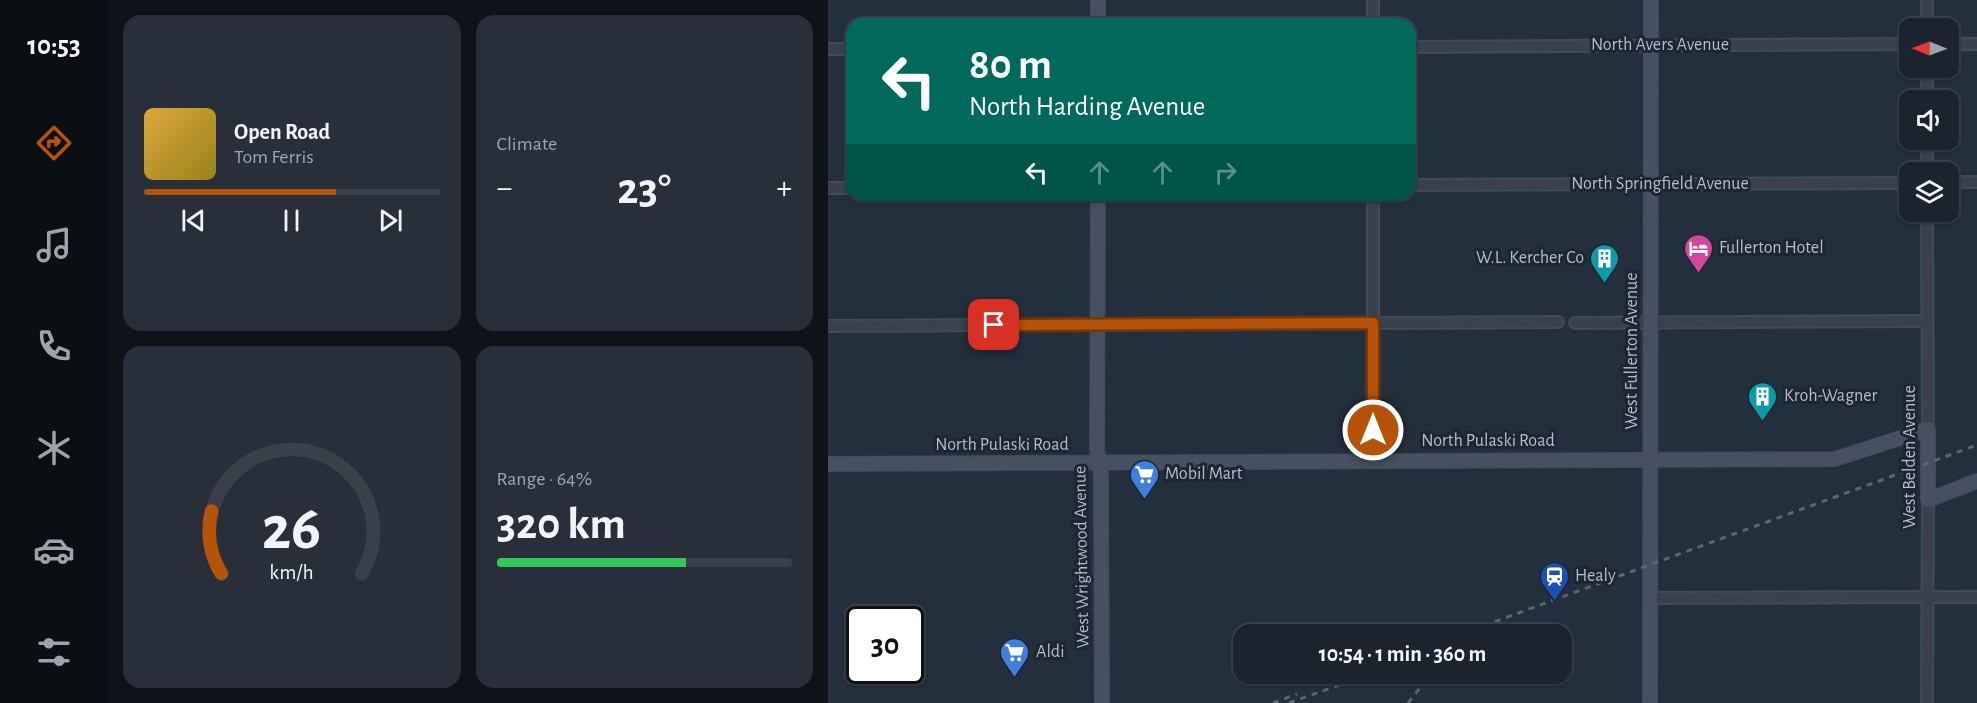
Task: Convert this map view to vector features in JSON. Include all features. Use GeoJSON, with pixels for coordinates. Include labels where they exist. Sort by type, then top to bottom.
{"type":"FeatureCollection","features":[{"type":"Feature","properties":{"kind":"main road"},"geometry":{"type":"LineString","coordinates":[[1098,0],[1098,18]]}},
{"type":"Feature","properties":{"kind":"main road","name":"West Fullerton Avenue"},"geometry":{"type":"LineString","coordinates":[[1650,0],[1650,703]]}},
{"type":"Feature","properties":{"kind":"main road","name":"West Wrightwood Avenue"},"geometry":{"type":"LineString","coordinates":[[1098,201],[1097,324],[1102,703]]}},
{"type":"Feature","properties":{"kind":"main road","name":"North Pulaski Road"},"geometry":{"type":"LineString","coordinates":[[828,464],[1835,459],[1928,429]]}},
{"type":"Feature","properties":{"kind":"main road","name":"West Belden Avenue"},"geometry":{"type":"LineString","coordinates":[[1928,429],[1928,500]]}},
{"type":"Feature","properties":{"kind":"main road"},"geometry":{"type":"LineString","coordinates":[[1928,500],[1977,481]]}},
{"type":"Feature","properties":{"kind":"street"},"geometry":{"type":"LineString","coordinates":[[1373,0],[1373,18]]}},
{"type":"Feature","properties":{"kind":"street"},"geometry":{"type":"LineString","coordinates":[[1928,0],[1928,18]]}},
{"type":"Feature","properties":{"kind":"street"},"geometry":{"type":"LineString","coordinates":[[1959,44],[1977,44]]}},
{"type":"Feature","properties":{"kind":"street","name":"North Avers Avenue"},"geometry":{"type":"LineString","coordinates":[[1416,46],[1899,45]]}},
{"type":"Feature","properties":{"kind":"street"},"geometry":{"type":"LineString","coordinates":[[828,49],[846,49]]}},
{"type":"Feature","properties":{"kind":"street"},"geometry":{"type":"LineString","coordinates":[[1959,182],[1977,182]]}},
{"type":"Feature","properties":{"kind":"street","name":"North Springfield Avenue"},"geometry":{"type":"LineString","coordinates":[[1416,185],[1899,183]]}},
{"type":"Feature","properties":{"kind":"street"},"geometry":{"type":"LineString","coordinates":[[828,188],[846,188]]}},
{"type":"Feature","properties":{"kind":"street"},"geometry":{"type":"LineString","coordinates":[[1373,201],[1373,460]]}},
{"type":"Feature","properties":{"kind":"street","name":"West Belden Avenue"},"geometry":{"type":"LineString","coordinates":[[1927,222],[1928,429]]}},
{"type":"Feature","properties":{"kind":"street"},"geometry":{"type":"LineString","coordinates":[[1575,322],[1927,321]]}},
{"type":"Feature","properties":{"kind":"street"},"geometry":{"type":"LineString","coordinates":[[828,326],[1558,322]]}},
{"type":"Feature","properties":{"kind":"street","name":"West Belden Avenue"},"geometry":{"type":"LineString","coordinates":[[1927,703],[1928,500]]}},
{"type":"Feature","properties":{"kind":"street"},"geometry":{"type":"LineString","coordinates":[[1650,598],[1977,597]]}},
{"type":"Feature","properties":{"kind":"railway"},"geometry":{"type":"LineString","coordinates":[[1488,624],[1977,445]]}},
{"type":"Feature","properties":{"kind":"railway"},"geometry":{"type":"LineString","coordinates":[[1289,703],[1342,684]]}},
{"type":"Feature","properties":{"kind":"railway"},"geometry":{"type":"LineString","coordinates":[[1408,703],[1423,684]]}},
{"type":"Feature","properties":{"kind":"railway"},"geometry":{"type":"LineString","coordinates":[[1273,703],[1297,694]]}},
{"type":"Feature","properties":{"kind":"place","name":"Fullerton Hotel"},"geometry":{"type":"Point","coordinates":[1698,274]}},
{"type":"Feature","properties":{"kind":"place","name":"W.L. Kercher Co"},"geometry":{"type":"Point","coordinates":[1605,284]}},
{"type":"Feature","properties":{"kind":"place","name":"Kroh-Wagner"},"geometry":{"type":"Point","coordinates":[1763,422]}},
{"type":"Feature","properties":{"kind":"place","name":"Mobil Mart"},"geometry":{"type":"Point","coordinates":[1144,500]}},
{"type":"Feature","properties":{"kind":"place","name":"Healy"},"geometry":{"type":"Point","coordinates":[1554,602]}},
{"type":"Feature","properties":{"kind":"place","name":"Aldi"},"geometry":{"type":"Point","coordinates":[1015,678]}},
{"type":"Feature","properties":{"kind":"route"},"geometry":{"type":"LineString","coordinates":[[994,325],[1373,323],[1373,430]]}}]}
